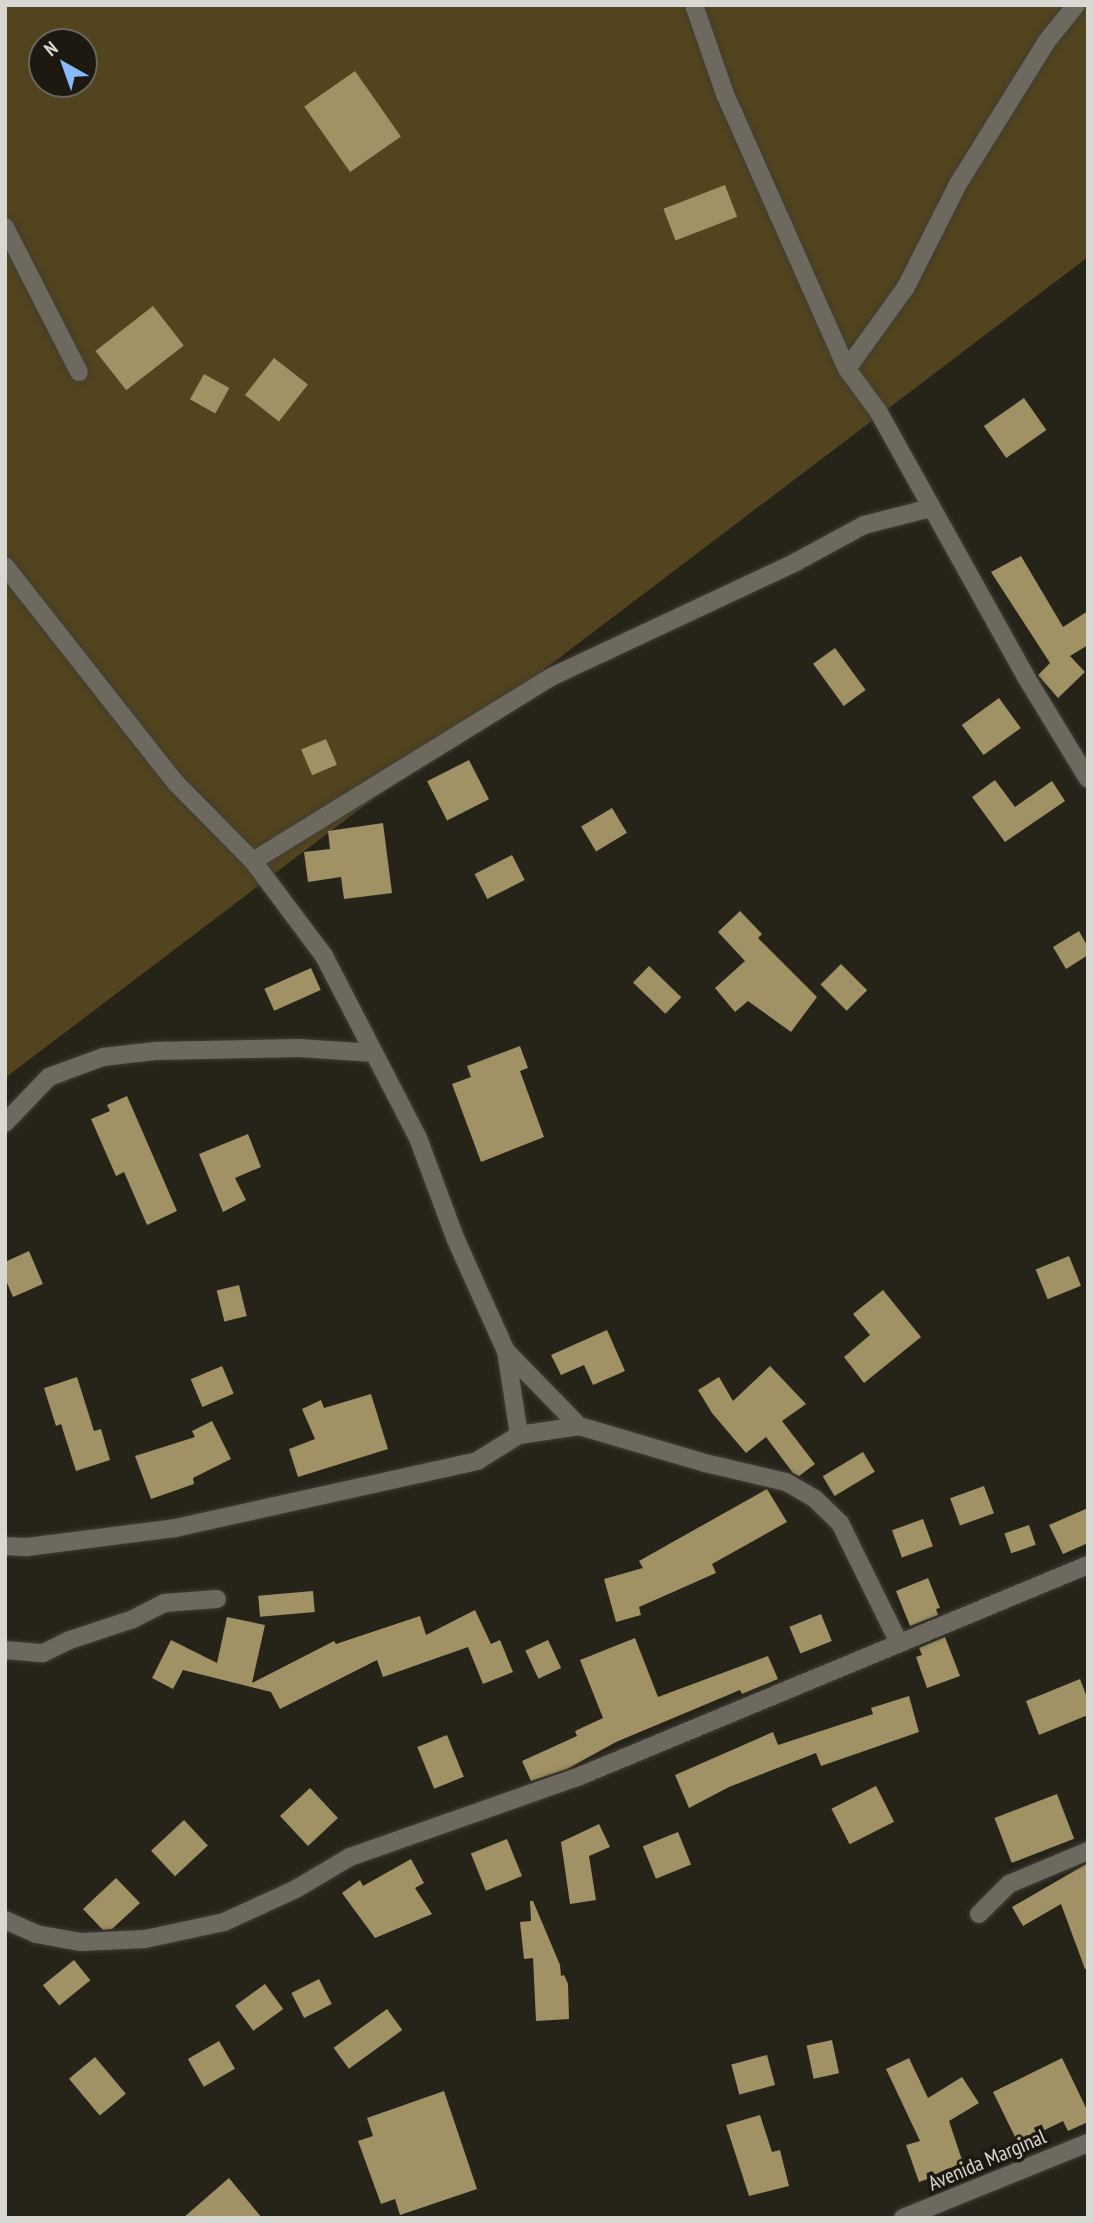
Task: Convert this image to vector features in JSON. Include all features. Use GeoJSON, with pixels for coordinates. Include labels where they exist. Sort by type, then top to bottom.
{"type":"FeatureCollection","features":[{"type":"Feature","properties":{"kind":"street"},"geometry":{"type":"LineString","coordinates":[[694,5],[725,94],[847,369],[878,411],[1088,779]]}},
{"type":"Feature","properties":{"kind":"street"},"geometry":{"type":"LineString","coordinates":[[847,369],[906,287],[958,184],[1046,41],[1076,5]]}},
{"type":"Feature","properties":{"kind":"street"},"geometry":{"type":"LineString","coordinates":[[5,227],[79,372]]}},
{"type":"Feature","properties":{"kind":"street"},"geometry":{"type":"LineString","coordinates":[[253,861],[553,676],[794,563],[864,525],[931,508]]}},
{"type":"Feature","properties":{"kind":"street"},"geometry":{"type":"LineString","coordinates":[[5,566],[176,783],[253,861],[324,956],[418,1138],[456,1240],[506,1351],[519,1435]]}},
{"type":"Feature","properties":{"kind":"street"},"geometry":{"type":"LineString","coordinates":[[5,1123],[49,1077],[103,1057],[155,1051],[299,1048],[374,1053]]}},
{"type":"Feature","properties":{"kind":"street"},"geometry":{"type":"LineString","coordinates":[[506,1351],[579,1426]]}},
{"type":"Feature","properties":{"kind":"street"},"geometry":{"type":"LineString","coordinates":[[5,1546],[27,1547],[175,1528],[477,1461],[519,1435],[579,1426],[705,1463],[786,1482],[814,1498],[840,1523],[899,1643]]}},
{"type":"Feature","properties":{"kind":"street"},"geometry":{"type":"LineString","coordinates":[[5,1920],[36,1934],[81,1942],[145,1939],[224,1922],[296,1889],[350,1857],[580,1776],[1088,1565]]}},
{"type":"Feature","properties":{"kind":"street"},"geometry":{"type":"LineString","coordinates":[[5,1650],[43,1653],[70,1640],[133,1619],[164,1603],[218,1599]]}},
{"type":"Feature","properties":{"kind":"street"},"geometry":{"type":"LineString","coordinates":[[979,1914],[1009,1884],[1088,1851]]}},
{"type":"Feature","properties":{"kind":"street","name":"Avenida Marginal"},"geometry":{"type":"LineString","coordinates":[[903,2218],[1088,2143]]}},
{"type":"Feature","properties":{"kind":"shaded area"},"geometry":{"type":"Polygon","coordinates":[[[5,5],[1088,5],[1088,257],[5,1078],[5,5]]]}},
{"type":"Feature","properties":{"kind":"building"},"geometry":{"type":"Polygon","coordinates":[[[355,71],[401,137],[350,172],[304,107],[355,71]]]}},
{"type":"Feature","properties":{"kind":"building"},"geometry":{"type":"Polygon","coordinates":[[[725,185],[737,217],[676,240],[663,209],[725,185]]]}},
{"type":"Feature","properties":{"kind":"building"},"geometry":{"type":"Polygon","coordinates":[[[153,306],[184,345],[126,390],[95,351],[153,306]]]}},
{"type":"Feature","properties":{"kind":"building"},"geometry":{"type":"Polygon","coordinates":[[[274,358],[308,384],[279,422],[245,395],[274,358]]]}},
{"type":"Feature","properties":{"kind":"building"},"geometry":{"type":"Polygon","coordinates":[[[204,374],[229,388],[215,413],[190,399],[204,374]]]}},
{"type":"Feature","properties":{"kind":"building"},"geometry":{"type":"Polygon","coordinates":[[[1024,398],[1046,430],[1006,458],[984,426],[1024,398]]]}},
{"type":"Feature","properties":{"kind":"building"},"geometry":{"type":"Polygon","coordinates":[[[1021,556],[1063,627],[1088,611],[1088,645],[1070,656],[1085,672],[1058,698],[1038,675],[1050,663],[991,572],[1021,556]]]}},
{"type":"Feature","properties":{"kind":"building"},"geometry":{"type":"Polygon","coordinates":[[[835,648],[866,690],[844,706],[813,664],[835,648]]]}},
{"type":"Feature","properties":{"kind":"building"},"geometry":{"type":"Polygon","coordinates":[[[999,698],[1021,728],[984,755],[962,725],[999,698]]]}},
{"type":"Feature","properties":{"kind":"building"},"geometry":{"type":"Polygon","coordinates":[[[326,739],[337,765],[312,775],[301,750],[326,739]]]}},
{"type":"Feature","properties":{"kind":"building"},"geometry":{"type":"Polygon","coordinates":[[[469,760],[489,799],[447,821],[427,781],[469,760]]]}},
{"type":"Feature","properties":{"kind":"building"},"geometry":{"type":"Polygon","coordinates":[[[995,780],[1015,807],[1052,781],[1065,801],[1005,842],[972,797],[995,780]]]}},
{"type":"Feature","properties":{"kind":"building"},"geometry":{"type":"Polygon","coordinates":[[[612,808],[627,833],[596,851],[581,827],[612,808]]]}},
{"type":"Feature","properties":{"kind":"building"},"geometry":{"type":"Polygon","coordinates":[[[383,823],[392,893],[344,899],[341,877],[308,882],[304,852],[330,849],[328,831],[383,823]]]}},
{"type":"Feature","properties":{"kind":"building"},"geometry":{"type":"Polygon","coordinates":[[[512,855],[525,880],[487,899],[475,874],[512,855]]]}},
{"type":"Feature","properties":{"kind":"building"},"geometry":{"type":"Polygon","coordinates":[[[740,911],[762,934],[758,938],[817,997],[791,1032],[748,1001],[735,1012],[715,988],[745,961],[718,932],[740,911]]]}},
{"type":"Feature","properties":{"kind":"building"},"geometry":{"type":"Polygon","coordinates":[[[1079,931],[1088,947],[1088,955],[1066,969],[1053,947],[1079,931]]]}},
{"type":"Feature","properties":{"kind":"building"},"geometry":{"type":"Polygon","coordinates":[[[841,964],[867,990],[847,1011],[820,985],[841,964]]]}},
{"type":"Feature","properties":{"kind":"building"},"geometry":{"type":"Polygon","coordinates":[[[649,966],[681,997],[665,1014],[633,983],[649,966]]]}},
{"type":"Feature","properties":{"kind":"building"},"geometry":{"type":"Polygon","coordinates":[[[311,968],[321,990],[274,1011],[264,989],[311,968]]]}},
{"type":"Feature","properties":{"kind":"building"},"geometry":{"type":"Polygon","coordinates":[[[520,1046],[528,1068],[520,1071],[544,1137],[481,1162],[452,1084],[471,1077],[467,1066],[520,1046]]]}},
{"type":"Feature","properties":{"kind":"building"},"geometry":{"type":"Polygon","coordinates":[[[127,1096],[177,1211],[147,1225],[124,1172],[116,1176],[91,1119],[110,1111],[107,1105],[127,1096]]]}},
{"type":"Feature","properties":{"kind":"building"},"geometry":{"type":"Polygon","coordinates":[[[248,1134],[261,1167],[235,1178],[246,1200],[223,1212],[199,1154],[248,1134]]]}},
{"type":"Feature","properties":{"kind":"building"},"geometry":{"type":"Polygon","coordinates":[[[29,1251],[43,1284],[13,1297],[5,1278],[5,1262],[29,1251]]]}},
{"type":"Feature","properties":{"kind":"building"},"geometry":{"type":"Polygon","coordinates":[[[1069,1256],[1081,1286],[1048,1299],[1036,1269],[1069,1256]]]}},
{"type":"Feature","properties":{"kind":"building"},"geometry":{"type":"Polygon","coordinates":[[[239,1285],[247,1316],[224,1322],[217,1291],[239,1285]]]}},
{"type":"Feature","properties":{"kind":"building"},"geometry":{"type":"Polygon","coordinates":[[[883,1290],[921,1337],[864,1383],[844,1357],[870,1335],[853,1314],[883,1290]]]}},
{"type":"Feature","properties":{"kind":"building"},"geometry":{"type":"Polygon","coordinates":[[[607,1330],[625,1371],[593,1385],[584,1365],[561,1375],[551,1355],[607,1330]]]}},
{"type":"Feature","properties":{"kind":"building"},"geometry":{"type":"Polygon","coordinates":[[[222,1366],[234,1394],[202,1407],[191,1379],[222,1366]]]}},
{"type":"Feature","properties":{"kind":"building"},"geometry":{"type":"Polygon","coordinates":[[[770,1366],[806,1404],[782,1421],[815,1464],[799,1476],[793,1473],[766,1437],[746,1453],[712,1413],[698,1390],[719,1377],[733,1401],[770,1366]]]}},
{"type":"Feature","properties":{"kind":"building"},"geometry":{"type":"Polygon","coordinates":[[[77,1377],[94,1431],[101,1429],[110,1460],[76,1471],[61,1424],[56,1426],[44,1388],[77,1377]]]}},
{"type":"Feature","properties":{"kind":"building"},"geometry":{"type":"Polygon","coordinates":[[[371,1394],[388,1449],[298,1477],[289,1449],[315,1439],[302,1409],[321,1400],[324,1408],[371,1394]]]}},
{"type":"Feature","properties":{"kind":"building"},"geometry":{"type":"Polygon","coordinates":[[[212,1421],[231,1459],[193,1478],[194,1484],[151,1499],[135,1456],[195,1437],[192,1431],[212,1421]]]}},
{"type":"Feature","properties":{"kind":"building"},"geometry":{"type":"Polygon","coordinates":[[[863,1452],[875,1472],[835,1496],[823,1476],[863,1452]]]}},
{"type":"Feature","properties":{"kind":"building"},"geometry":{"type":"Polygon","coordinates":[[[984,1486],[994,1513],[960,1526],[950,1498],[984,1486]]]}},
{"type":"Feature","properties":{"kind":"building"},"geometry":{"type":"Polygon","coordinates":[[[767,1489],[787,1522],[712,1564],[716,1573],[639,1607],[641,1615],[616,1622],[604,1579],[643,1568],[639,1561],[767,1489]]]}},
{"type":"Feature","properties":{"kind":"building"},"geometry":{"type":"Polygon","coordinates":[[[1088,1508],[1088,1543],[1063,1554],[1049,1525],[1088,1508]]]}},
{"type":"Feature","properties":{"kind":"building"},"geometry":{"type":"Polygon","coordinates":[[[923,1519],[933,1546],[902,1558],[892,1530],[923,1519]]]}},
{"type":"Feature","properties":{"kind":"building"},"geometry":{"type":"Polygon","coordinates":[[[1029,1525],[1036,1545],[1011,1553],[1004,1533],[1029,1525]]]}},
{"type":"Feature","properties":{"kind":"building"},"geometry":{"type":"Polygon","coordinates":[[[928,1578],[940,1608],[936,1609],[938,1615],[910,1626],[896,1591],[928,1578]]]}},
{"type":"Feature","properties":{"kind":"building"},"geometry":{"type":"Polygon","coordinates":[[[313,1591],[315,1612],[260,1617],[258,1596],[313,1591]]]}},
{"type":"Feature","properties":{"kind":"building"},"geometry":{"type":"Polygon","coordinates":[[[475,1610],[491,1644],[500,1640],[513,1672],[483,1684],[468,1647],[383,1677],[377,1660],[280,1709],[271,1692],[183,1670],[173,1689],[152,1678],[171,1640],[217,1663],[227,1617],[265,1625],[252,1683],[334,1641],[336,1644],[420,1616],[426,1635],[475,1610]]]}},
{"type":"Feature","properties":{"kind":"building"},"geometry":{"type":"Polygon","coordinates":[[[821,1614],[832,1641],[800,1654],[789,1627],[821,1614]]]}},
{"type":"Feature","properties":{"kind":"building"},"geometry":{"type":"Polygon","coordinates":[[[945,1637],[960,1676],[927,1688],[916,1657],[922,1655],[919,1648],[945,1637]]]}},
{"type":"Feature","properties":{"kind":"building"},"geometry":{"type":"Polygon","coordinates":[[[635,1638],[658,1697],[768,1656],[778,1679],[742,1694],[740,1690],[616,1742],[567,1769],[531,1781],[522,1761],[577,1736],[575,1731],[603,1718],[580,1660],[635,1638]]]}},
{"type":"Feature","properties":{"kind":"building"},"geometry":{"type":"Polygon","coordinates":[[[548,1640],[561,1668],[538,1679],[525,1651],[548,1640]]]}},
{"type":"Feature","properties":{"kind":"building"},"geometry":{"type":"Polygon","coordinates":[[[1080,1679],[1088,1700],[1088,1715],[1039,1735],[1026,1701],[1080,1679]]]}},
{"type":"Feature","properties":{"kind":"building"},"geometry":{"type":"Polygon","coordinates":[[[909,1696],[919,1732],[821,1766],[816,1753],[729,1787],[689,1808],[675,1775],[773,1732],[778,1745],[873,1714],[871,1708],[909,1696]]]}},
{"type":"Feature","properties":{"kind":"building"},"geometry":{"type":"Polygon","coordinates":[[[447,1735],[464,1777],[434,1789],[417,1747],[447,1735]]]}},
{"type":"Feature","properties":{"kind":"building"},"geometry":{"type":"Polygon","coordinates":[[[876,1786],[894,1822],[850,1844],[831,1809],[876,1786]]]}},
{"type":"Feature","properties":{"kind":"building"},"geometry":{"type":"Polygon","coordinates":[[[310,1788],[338,1818],[308,1846],[280,1816],[310,1788]]]}},
{"type":"Feature","properties":{"kind":"building"},"geometry":{"type":"Polygon","coordinates":[[[1057,1794],[1074,1839],[1012,1863],[994,1818],[1057,1794]]]}},
{"type":"Feature","properties":{"kind":"building"},"geometry":{"type":"Polygon","coordinates":[[[184,1820],[208,1846],[175,1876],[151,1851],[184,1820]]]}},
{"type":"Feature","properties":{"kind":"building"},"geometry":{"type":"Polygon","coordinates":[[[599,1824],[610,1847],[589,1856],[596,1900],[570,1904],[561,1842],[599,1824]]]}},
{"type":"Feature","properties":{"kind":"building"},"geometry":{"type":"Polygon","coordinates":[[[678,1832],[691,1864],[656,1879],[643,1846],[678,1832]]]}},
{"type":"Feature","properties":{"kind":"building"},"geometry":{"type":"Polygon","coordinates":[[[507,1839],[522,1876],[486,1891],[471,1854],[507,1839]]]}},
{"type":"Feature","properties":{"kind":"building"},"geometry":{"type":"Polygon","coordinates":[[[411,1859],[424,1883],[415,1888],[432,1914],[375,1938],[342,1893],[360,1880],[363,1886],[411,1859]]]}},
{"type":"Feature","properties":{"kind":"building"},"geometry":{"type":"Polygon","coordinates":[[[1088,1863],[1088,1969],[1085,1969],[1061,1904],[1023,1926],[1012,1907],[1088,1863]]]}},
{"type":"Feature","properties":{"kind":"building"},"geometry":{"type":"Polygon","coordinates":[[[116,1878],[140,1903],[112,1929],[103,1930],[83,1909],[116,1878]]]}},
{"type":"Feature","properties":{"kind":"building"},"geometry":{"type":"Polygon","coordinates":[[[530,1901],[533,1901],[560,1965],[561,1976],[564,1975],[568,1984],[569,2019],[536,2021],[533,1958],[524,1959],[520,1922],[531,1921],[530,1901]]]}},
{"type":"Feature","properties":{"kind":"building"},"geometry":{"type":"Polygon","coordinates":[[[74,1960],[90,1980],[59,2005],[43,1985],[74,1960]]]}},
{"type":"Feature","properties":{"kind":"building"},"geometry":{"type":"Polygon","coordinates":[[[319,1979],[332,2004],[304,2018],[291,1993],[319,1979]]]}},
{"type":"Feature","properties":{"kind":"building"},"geometry":{"type":"Polygon","coordinates":[[[265,1984],[283,2009],[253,2031],[235,2006],[265,1984]]]}},
{"type":"Feature","properties":{"kind":"building"},"geometry":{"type":"Polygon","coordinates":[[[387,2009],[402,2030],[349,2069],[334,2048],[387,2009]]]}},
{"type":"Feature","properties":{"kind":"building"},"geometry":{"type":"Polygon","coordinates":[[[832,2040],[839,2073],[814,2079],[807,2045],[832,2040]]]}},
{"type":"Feature","properties":{"kind":"building"},"geometry":{"type":"Polygon","coordinates":[[[219,2041],[235,2069],[204,2087],[188,2059],[219,2041]]]}},
{"type":"Feature","properties":{"kind":"building"},"geometry":{"type":"Polygon","coordinates":[[[767,2055],[775,2085],[739,2095],[731,2065],[767,2055]]]}},
{"type":"Feature","properties":{"kind":"building"},"geometry":{"type":"Polygon","coordinates":[[[95,2057],[126,2094],[100,2116],[69,2079],[95,2057]]]}},
{"type":"Feature","properties":{"kind":"building"},"geometry":{"type":"Polygon","coordinates":[[[909,2058],[928,2098],[962,2077],[979,2103],[949,2121],[964,2166],[919,2182],[906,2145],[920,2141],[886,2069],[909,2058]]]}},
{"type":"Feature","properties":{"kind":"building"},"geometry":{"type":"Polygon","coordinates":[[[1062,2058],[1088,2112],[1088,2122],[1068,2131],[1063,2121],[1018,2143],[993,2092],[1062,2058]]]}},
{"type":"Feature","properties":{"kind":"building"},"geometry":{"type":"Polygon","coordinates":[[[444,2091],[477,2189],[400,2215],[395,2199],[381,2204],[358,2141],[373,2136],[367,2118],[444,2091]]]}},
{"type":"Feature","properties":{"kind":"building"},"geometry":{"type":"Polygon","coordinates":[[[760,2115],[772,2152],[780,2150],[789,2186],[749,2196],[726,2125],[760,2115]]]}},
{"type":"Feature","properties":{"kind":"building"},"geometry":{"type":"Polygon","coordinates":[[[229,2178],[262,2218],[183,2218],[229,2178]]]}}]}
